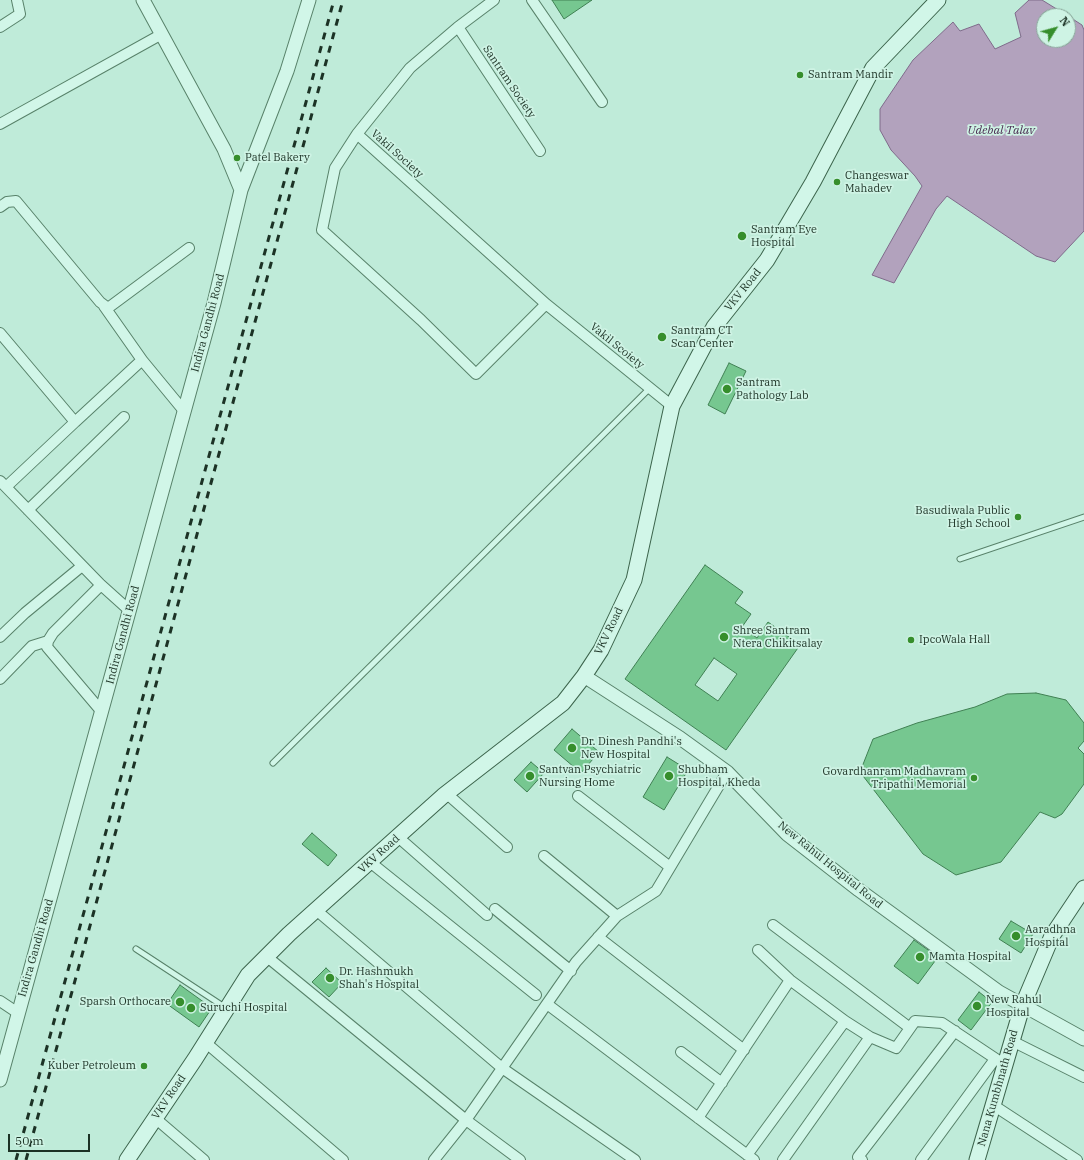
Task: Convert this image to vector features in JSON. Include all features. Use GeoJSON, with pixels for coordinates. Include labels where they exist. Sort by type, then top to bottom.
{"type":"FeatureCollection","features":[{"type":"Feature","properties":{"kind":"main road","name":"VKV Road"},"geometry":{"type":"LineString","coordinates":[[127,1160],[248,975],[266,956],[316,910],[446,793],[563,702],[584,676],[601,650],[634,580],[672,406],[714,327],[767,260],[813,182],[873,68],[938,0]]}},
{"type":"Feature","properties":{"kind":"main road","name":"Nana Kumbhnath Road"},"geometry":{"type":"LineString","coordinates":[[977,1160],[993,1105],[1000,1062],[1012,1041],[1022,1007],[1052,936],[1084,888]]}},
{"type":"Feature","properties":{"kind":"street"},"geometry":{"type":"LineString","coordinates":[[0,27],[20,14],[17,0]]}},
{"type":"Feature","properties":{"kind":"street"},"geometry":{"type":"LineString","coordinates":[[143,0],[224,149],[241,190]]}},
{"type":"Feature","properties":{"kind":"street","name":"Indira Gandhi Road"},"geometry":{"type":"LineString","coordinates":[[0,1080],[214,303],[241,190],[287,71],[309,0]]}},
{"type":"Feature","properties":{"kind":"street"},"geometry":{"type":"LineString","coordinates":[[357,134],[410,68],[458,27],[494,0]]}},
{"type":"Feature","properties":{"kind":"street"},"geometry":{"type":"LineString","coordinates":[[532,0],[602,102]]}},
{"type":"Feature","properties":{"kind":"street","name":"Santram Society"},"geometry":{"type":"LineString","coordinates":[[458,27],[540,150]]}},
{"type":"Feature","properties":{"kind":"street"},"geometry":{"type":"LineString","coordinates":[[0,124],[162,34]]}},
{"type":"Feature","properties":{"kind":"street","name":"Vakil Society"},"geometry":{"type":"LineString","coordinates":[[357,134],[546,304],[476,374],[421,320],[322,230],[324,212],[335,168],[357,134]]}},
{"type":"Feature","properties":{"kind":"street"},"geometry":{"type":"LineString","coordinates":[[0,207],[7,202],[16,201],[104,306],[142,360],[184,411]]}},
{"type":"Feature","properties":{"kind":"street"},"geometry":{"type":"LineString","coordinates":[[104,306],[111,306],[190,248]]}},
{"type":"Feature","properties":{"kind":"street","name":"Vakil Scoiety"},"geometry":{"type":"LineString","coordinates":[[546,304],[672,406]]}},
{"type":"Feature","properties":{"kind":"street"},"geometry":{"type":"LineString","coordinates":[[0,333],[75,422]]}},
{"type":"Feature","properties":{"kind":"street"},"geometry":{"type":"LineString","coordinates":[[130,611],[82,566],[3,484],[75,422],[142,360]]}},
{"type":"Feature","properties":{"kind":"street"},"geometry":{"type":"LineString","coordinates":[[28,510],[124,417]]}},
{"type":"Feature","properties":{"kind":"street"},"geometry":{"type":"LineString","coordinates":[[0,637],[25,613],[82,566]]}},
{"type":"Feature","properties":{"kind":"street"},"geometry":{"type":"LineString","coordinates":[[101,585],[53,633],[48,641],[47,647],[102,712]]}},
{"type":"Feature","properties":{"kind":"street"},"geometry":{"type":"LineString","coordinates":[[0,679],[32,646],[48,641]]}},
{"type":"Feature","properties":{"kind":"street","name":"New Rahul Hospital Road"},"geometry":{"type":"LineString","coordinates":[[584,676],[680,738],[727,772],[787,834],[859,890],[999,992],[1022,1007],[1084,1039]]}},
{"type":"Feature","properties":{"kind":"street"},"geometry":{"type":"LineString","coordinates":[[434,1160],[466,1120],[571,971],[598,937],[617,916],[656,891],[727,772]]}},
{"type":"Feature","properties":{"kind":"street"},"geometry":{"type":"LineString","coordinates":[[446,793],[507,847]]}},
{"type":"Feature","properties":{"kind":"street"},"geometry":{"type":"LineString","coordinates":[[578,796],[670,867]]}},
{"type":"Feature","properties":{"kind":"street"},"geometry":{"type":"LineString","coordinates":[[398,837],[491,912],[571,971]]}},
{"type":"Feature","properties":{"kind":"street"},"geometry":{"type":"LineString","coordinates":[[544,856],[617,916]]}},
{"type":"Feature","properties":{"kind":"street"},"geometry":{"type":"LineString","coordinates":[[370,862],[536,995]]}},
{"type":"Feature","properties":{"kind":"street"},"geometry":{"type":"LineString","coordinates":[[316,910],[502,1068],[635,1160]]}},
{"type":"Feature","properties":{"kind":"street"},"geometry":{"type":"LineString","coordinates":[[773,925],[910,1028]]}},
{"type":"Feature","properties":{"kind":"street"},"geometry":{"type":"LineString","coordinates":[[598,937],[744,1050]]}},
{"type":"Feature","properties":{"kind":"street"},"geometry":{"type":"LineString","coordinates":[[758,950],[790,980],[845,1021],[870,1037],[896,1048],[915,1021],[942,1023],[1000,1062],[921,1160]]}},
{"type":"Feature","properties":{"kind":"street"},"geometry":{"type":"LineString","coordinates":[[266,956],[466,1120],[520,1160]]}},
{"type":"Feature","properties":{"kind":"street"},"geometry":{"type":"LineString","coordinates":[[698,1118],[790,980]]}},
{"type":"Feature","properties":{"kind":"street"},"geometry":{"type":"LineString","coordinates":[[0,1000],[18,1013]]}},
{"type":"Feature","properties":{"kind":"street"},"geometry":{"type":"LineString","coordinates":[[548,1004],[750,1157],[845,1021]]}},
{"type":"Feature","properties":{"kind":"street"},"geometry":{"type":"LineString","coordinates":[[862,1160],[858,1157],[954,1031]]}},
{"type":"Feature","properties":{"kind":"street"},"geometry":{"type":"LineString","coordinates":[[783,1160],[870,1037]]}},
{"type":"Feature","properties":{"kind":"street"},"geometry":{"type":"LineString","coordinates":[[1012,1041],[1084,1076]]}},
{"type":"Feature","properties":{"kind":"street"},"geometry":{"type":"LineString","coordinates":[[205,1042],[343,1160]]}},
{"type":"Feature","properties":{"kind":"street"},"geometry":{"type":"LineString","coordinates":[[681,1052],[722,1083]]}},
{"type":"Feature","properties":{"kind":"street"},"geometry":{"type":"LineString","coordinates":[[993,1105],[1077,1160]]}},
{"type":"Feature","properties":{"kind":"street"},"geometry":{"type":"LineString","coordinates":[[155,1118],[204,1160]]}},
{"type":"Feature","properties":{"kind":"lane"},"geometry":{"type":"LineString","coordinates":[[273,763],[650,388]]}},
{"type":"Feature","properties":{"kind":"lane"},"geometry":{"type":"LineString","coordinates":[[960,559],[1084,517]]}},
{"type":"Feature","properties":{"kind":"lane"},"geometry":{"type":"LineString","coordinates":[[136,949],[227,1008]]}},
{"type":"Feature","properties":{"kind":"water","name":"Udebal Talav"},"geometry":{"type":"Polygon","coordinates":[[[1029,0],[1042,0],[1055,8],[1036,8],[1036,48],[1076,48],[1076,21],[1082,25],[1084,30],[1084,231],[1055,262],[1036,256],[947,196],[936,209],[894,283],[872,275],[922,186],[915,176],[891,150],[880,130],[880,109],[913,60],[953,22],[960,31],[979,24],[995,49],[1021,37],[1015,13],[1029,0]]]}},
{"type":"Feature","properties":{"kind":"building"},"geometry":{"type":"Polygon","coordinates":[[[552,0],[592,0],[564,19],[552,0]]]}},
{"type":"Feature","properties":{"kind":"building"},"geometry":{"type":"Polygon","coordinates":[[[729,363],[746,371],[725,414],[708,405],[729,363]]]}},
{"type":"Feature","properties":{"kind":"building"},"geometry":{"type":"Polygon","coordinates":[[[705,565],[743,592],[735,603],[751,614],[742,627],[757,638],[768,622],[800,645],[726,750],[625,679],[705,565]],[[714,658],[695,685],[718,701],[737,674],[714,658]]]}},
{"type":"Feature","properties":{"kind":"building","name":"Govardhanram Madhavram Tripathi Memorial"},"geometry":{"type":"Polygon","coordinates":[[[1036,693],[1066,700],[1084,723],[1084,741],[1078,748],[1084,754],[1084,784],[1062,814],[1055,818],[1040,812],[1001,862],[956,875],[923,854],[860,772],[873,739],[917,723],[975,707],[1007,694],[1036,693]]]}},
{"type":"Feature","properties":{"kind":"building"},"geometry":{"type":"Polygon","coordinates":[[[572,729],[599,752],[581,773],[554,750],[572,729]]]}},
{"type":"Feature","properties":{"kind":"building"},"geometry":{"type":"Polygon","coordinates":[[[667,757],[688,770],[664,810],[643,797],[667,757]]]}},
{"type":"Feature","properties":{"kind":"building"},"geometry":{"type":"Polygon","coordinates":[[[531,762],[544,773],[527,792],[514,780],[531,762]]]}},
{"type":"Feature","properties":{"kind":"building"},"geometry":{"type":"Polygon","coordinates":[[[312,833],[337,855],[328,866],[302,844],[312,833]]]}},
{"type":"Feature","properties":{"kind":"building"},"geometry":{"type":"Polygon","coordinates":[[[1011,921],[1033,934],[1021,953],[999,939],[1011,921]]]}},
{"type":"Feature","properties":{"kind":"building"},"geometry":{"type":"Polygon","coordinates":[[[914,940],[938,957],[918,984],[894,966],[914,940]]]}},
{"type":"Feature","properties":{"kind":"building"},"geometry":{"type":"Polygon","coordinates":[[[326,968],[342,983],[329,997],[312,982],[326,968]]]}},
{"type":"Feature","properties":{"kind":"building"},"geometry":{"type":"Polygon","coordinates":[[[180,985],[212,1008],[199,1027],[167,1004],[180,985]]]}},
{"type":"Feature","properties":{"kind":"building"},"geometry":{"type":"Polygon","coordinates":[[[979,992],[992,1002],[971,1030],[958,1020],[979,992]]]}},
{"type":"Feature","properties":{"kind":"railway"},"geometry":{"type":"LineString","coordinates":[[16,1160],[334,0]]}},
{"type":"Feature","properties":{"kind":"railway"},"geometry":{"type":"LineString","coordinates":[[26,1160],[343,0]]}},
{"type":"Feature","properties":{"kind":"place","name":"Santram Mandir"},"geometry":{"type":"Point","coordinates":[800,75]}},
{"type":"Feature","properties":{"kind":"place","name":"Patel Bakery"},"geometry":{"type":"Point","coordinates":[237,158]}},
{"type":"Feature","properties":{"kind":"place","name":"Changeswar Mahadev"},"geometry":{"type":"Point","coordinates":[837,182]}},
{"type":"Feature","properties":{"kind":"place","name":"Santram Eye Hospital"},"geometry":{"type":"Point","coordinates":[742,236]}},
{"type":"Feature","properties":{"kind":"place","name":"Santram CT Scan Center"},"geometry":{"type":"Point","coordinates":[662,337]}},
{"type":"Feature","properties":{"kind":"place","name":"Santram Pathology Lab"},"geometry":{"type":"Point","coordinates":[727,389]}},
{"type":"Feature","properties":{"kind":"place","name":"Basudiwala Public High School"},"geometry":{"type":"Point","coordinates":[1018,517]}},
{"type":"Feature","properties":{"kind":"place","name":"Shree Santram Ntera Chikitsalay"},"geometry":{"type":"Point","coordinates":[724,637]}},
{"type":"Feature","properties":{"kind":"place","name":"IpcoWala Hall"},"geometry":{"type":"Point","coordinates":[911,640]}},
{"type":"Feature","properties":{"kind":"place","name":"Dr. Dinesh Pandhi's New Hospital"},"geometry":{"type":"Point","coordinates":[572,748]}},
{"type":"Feature","properties":{"kind":"place","name":"Santvan Psychiatric Nursing Home"},"geometry":{"type":"Point","coordinates":[530,776]}},
{"type":"Feature","properties":{"kind":"place","name":"Shubham Hospital, Kheda"},"geometry":{"type":"Point","coordinates":[669,776]}},
{"type":"Feature","properties":{"kind":"place","name":"Govardhanram Madhavram Tripathi Memorial"},"geometry":{"type":"Point","coordinates":[974,778]}},
{"type":"Feature","properties":{"kind":"place","name":"Aaradhna Hospital"},"geometry":{"type":"Point","coordinates":[1016,936]}},
{"type":"Feature","properties":{"kind":"place","name":"Mamta Hospital"},"geometry":{"type":"Point","coordinates":[920,957]}},
{"type":"Feature","properties":{"kind":"place","name":"Dr. Hashmukh Shah's Hospital"},"geometry":{"type":"Point","coordinates":[330,978]}},
{"type":"Feature","properties":{"kind":"place","name":"Sparsh Orthocare"},"geometry":{"type":"Point","coordinates":[180,1002]}},
{"type":"Feature","properties":{"kind":"place","name":"New Rahul Hospital"},"geometry":{"type":"Point","coordinates":[977,1006]}},
{"type":"Feature","properties":{"kind":"place","name":"Suruchi Hospital"},"geometry":{"type":"Point","coordinates":[191,1008]}},
{"type":"Feature","properties":{"kind":"place","name":"Kuber Petroleum"},"geometry":{"type":"Point","coordinates":[144,1066]}}]}
